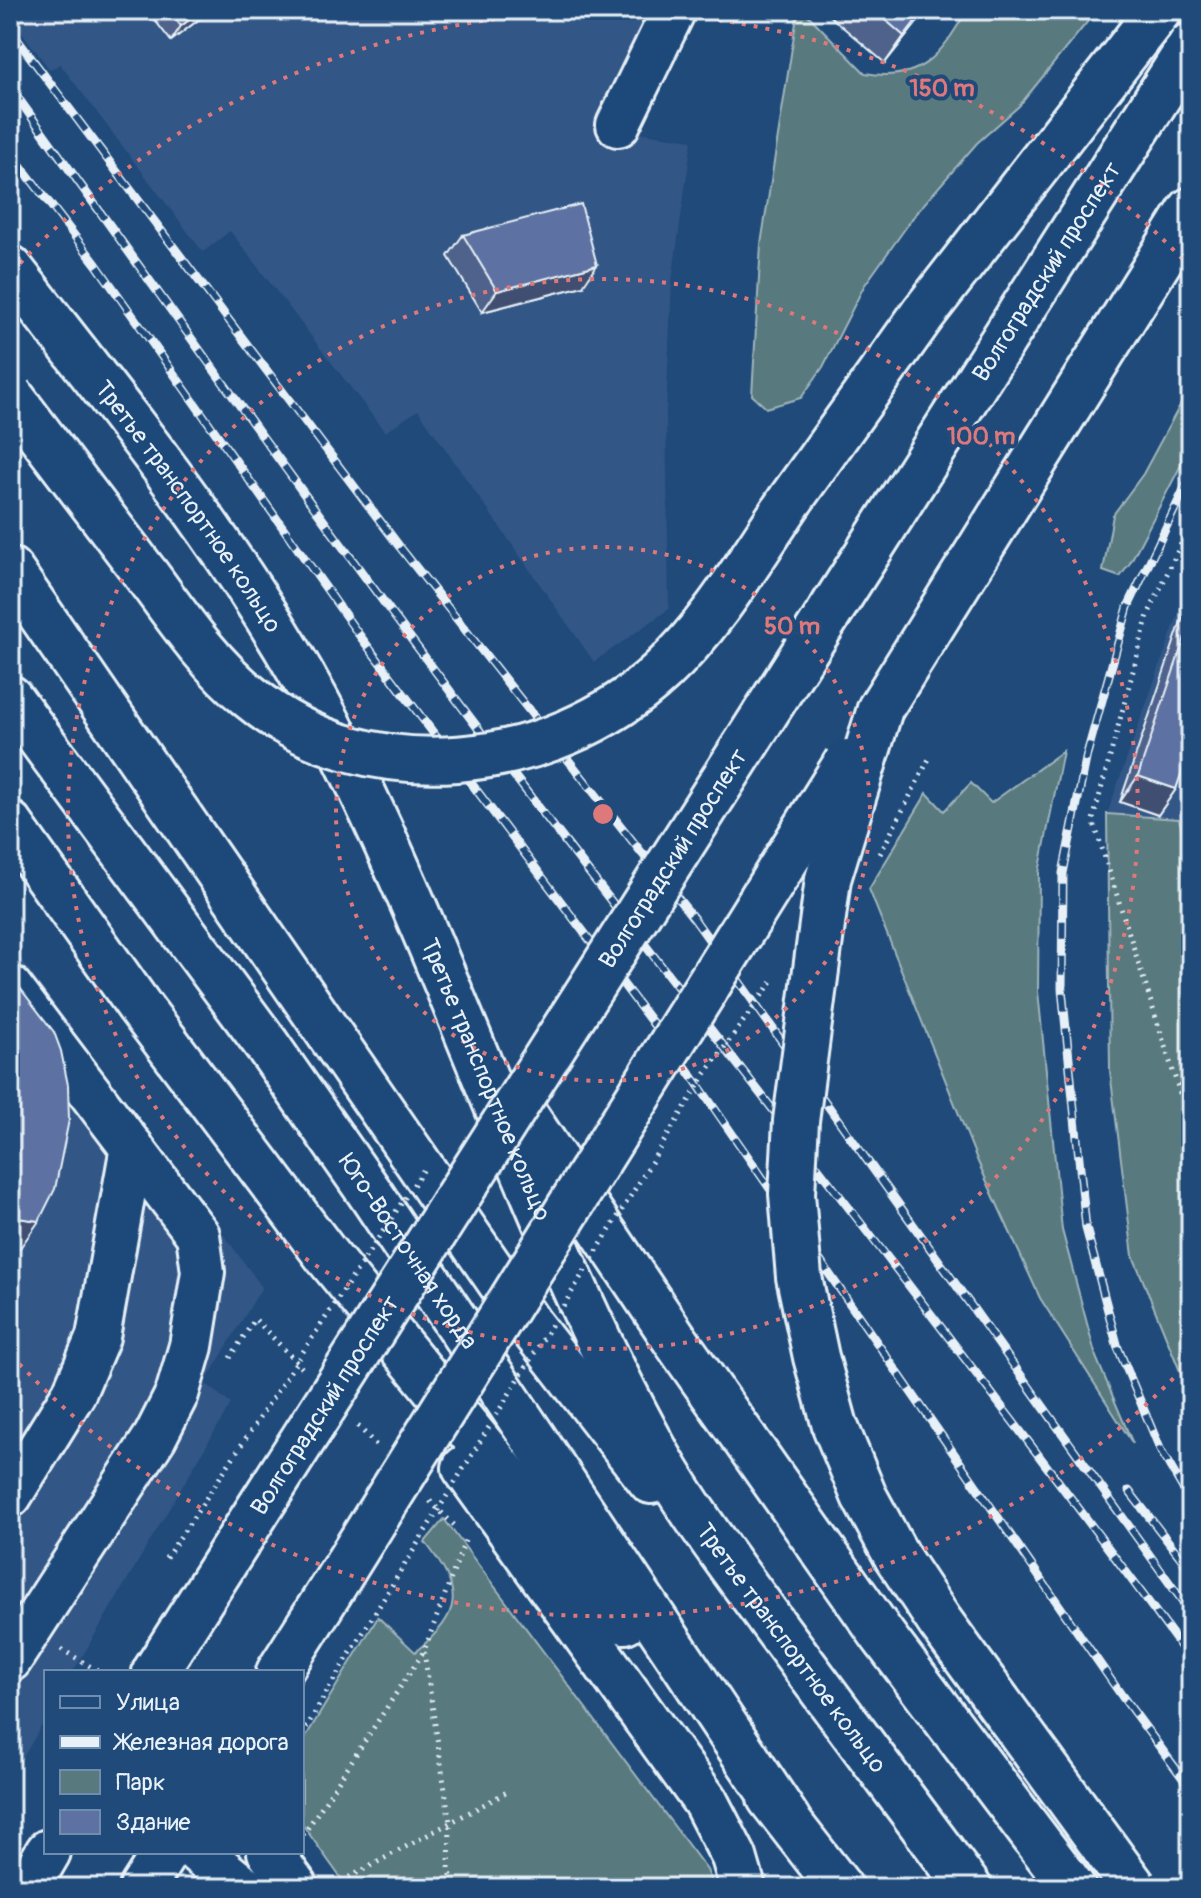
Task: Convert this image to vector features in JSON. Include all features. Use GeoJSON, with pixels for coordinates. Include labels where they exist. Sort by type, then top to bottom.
{"type":"FeatureCollection","features":[{"type":"Feature","properties":{"kind":"main road"},"geometry":{"type":"LineString","coordinates":[[10,395],[187,629],[219,668],[252,699],[326,740],[412,760],[452,760],[500,754],[544,742],[588,724],[623,702],[660,673],[691,641],[923,314],[1159,10]]}},
{"type":"Feature","properties":{"kind":"main road","name":"Волгоградский проспект"},"geometry":{"type":"LineString","coordinates":[[156,1670],[1191,45]]}},
{"type":"Feature","properties":{"kind":"main road"},"geometry":{"type":"LineString","coordinates":[[280,1670],[1191,210]]}},
{"type":"Feature","properties":{"kind":"main road","name":"Третье транспортное кольцо"},"geometry":{"type":"LineString","coordinates":[[10,268],[186,497],[246,584],[339,743],[383,839],[562,1264],[612,1370],[662,1462],[699,1520],[969,1888]]}},
{"type":"Feature","properties":{"kind":"main road"},"geometry":{"type":"LineString","coordinates":[[10,570],[529,1324],[597,1416],[808,1671]]}},
{"type":"Feature","properties":{"kind":"main road","name":"Юго-Восточная хорда"},"geometry":{"type":"LineString","coordinates":[[10,698],[267,1045],[370,1193],[788,1820]]}},
{"type":"Feature","properties":{"kind":"main road"},"geometry":{"type":"LineString","coordinates":[[880,709],[828,879],[796,1121],[792,1194],[799,1277],[816,1357],[835,1426],[858,1482],[897,1557],[940,1622],[1134,1888]]}},
{"type":"Feature","properties":{"kind":"main road"},"geometry":{"type":"LineString","coordinates":[[10,824],[139,1006],[327,1256],[788,1820],[840,1888]]}},
{"type":"Feature","properties":{"kind":"main road"},"geometry":{"type":"LineString","coordinates":[[383,839],[470,1021],[527,1121],[676,1341],[883,1636],[1073,1888]]}},
{"type":"Feature","properties":{"kind":"main road"},"geometry":{"type":"LineString","coordinates":[[10,869],[139,1006]]}},
{"type":"Feature","properties":{"kind":"main road"},"geometry":{"type":"LineString","coordinates":[[327,1256],[342,1297],[705,1801],[734,1857],[743,1888]]}},
{"type":"Feature","properties":{"kind":"main road"},"geometry":{"type":"LineString","coordinates":[[27,1888],[47,1854]]}},
{"type":"Feature","properties":{"kind":"main road"},"geometry":{"type":"LineString","coordinates":[[142,1888],[164,1854]]}},
{"type":"Feature","properties":{"kind":"main road"},"geometry":{"type":"LineString","coordinates":[[201,1854],[243,1888]]}},
{"type":"Feature","properties":{"kind":"main road"},"geometry":{"type":"LineString","coordinates":[[273,1854],[315,1887]]}},
{"type":"Feature","properties":{"kind":"lane"},"geometry":{"type":"LineString","coordinates":[[618,125],[674,10]]}},
{"type":"Feature","properties":{"kind":"lane"},"geometry":{"type":"LineString","coordinates":[[10,987],[198,1235],[203,1272],[191,1346],[177,1394],[155,1437],[10,1660]]}},
{"type":"Feature","properties":{"kind":"lane"},"geometry":{"type":"LineString","coordinates":[[10,1496],[74,1393],[98,1337],[132,1147]]}},
{"type":"Feature","properties":{"kind":"path"},"geometry":{"type":"LineString","coordinates":[[1191,522],[1148,615],[1093,820],[1191,1128]]}},
{"type":"Feature","properties":{"kind":"path"},"geometry":{"type":"LineString","coordinates":[[876,862],[931,755]]}},
{"type":"Feature","properties":{"kind":"path"},"geometry":{"type":"LineString","coordinates":[[304,1732],[706,1073],[775,977]]}},
{"type":"Feature","properties":{"kind":"path"},"geometry":{"type":"LineString","coordinates":[[224,1367],[255,1319]]}},
{"type":"Feature","properties":{"kind":"path"},"geometry":{"type":"LineString","coordinates":[[166,1558],[197,1512]]}},
{"type":"Feature","properties":{"kind":"path"},"geometry":{"type":"LineString","coordinates":[[304,1834],[424,1651],[450,1823],[449,1869],[455,1888]]}},
{"type":"Feature","properties":{"kind":"path"},"geometry":{"type":"LineString","coordinates":[[315,1887],[450,1823],[507,1792]]}},
{"type":"Feature","properties":{"kind":"shaded area"},"geometry":{"type":"Polygon","coordinates":[[[10,10],[657,10],[629,131],[692,140],[672,281],[666,412],[669,609],[594,662],[418,410],[385,432],[230,231],[203,252],[60,64],[50,70],[10,16],[10,10]]]}},
{"type":"Feature","properties":{"kind":"shaded area"},"geometry":{"type":"Polygon","coordinates":[[[1191,578],[1191,866],[1179,819],[1107,814],[1191,578]]]}},
{"type":"Feature","properties":{"kind":"shaded area"},"geometry":{"type":"Polygon","coordinates":[[[10,944],[262,1287],[205,1383],[231,1404],[74,1670],[44,1670],[44,1721],[10,1780],[10,944]]]}},
{"type":"Feature","properties":{"kind":"green space"},"geometry":{"type":"Polygon","coordinates":[[[967,10],[1097,10],[1019,106],[977,143],[917,212],[864,286],[823,367],[801,398],[766,408],[752,395],[761,244],[797,16],[806,13],[865,73],[884,75],[901,74],[927,62],[948,40],[967,10]]]}},
{"type":"Feature","properties":{"kind":"green space"},"geometry":{"type":"Polygon","coordinates":[[[1191,385],[1191,446],[1130,563],[1120,577],[1103,571],[1113,515],[1143,474],[1191,385]]]}},
{"type":"Feature","properties":{"kind":"green space"},"geometry":{"type":"Polygon","coordinates":[[[1063,751],[1039,873],[1038,991],[1062,1230],[1096,1357],[1133,1444],[1040,1298],[978,1162],[869,889],[927,793],[944,811],[971,783],[991,803],[1063,751]]]}},
{"type":"Feature","properties":{"kind":"green space"},"geometry":{"type":"Polygon","coordinates":[[[1107,814],[1179,819],[1191,866],[1191,1398],[1133,1256],[1110,1071],[1107,814]]]}},
{"type":"Feature","properties":{"kind":"green space"},"geometry":{"type":"Polygon","coordinates":[[[444,1519],[707,1870],[714,1888],[348,1888],[304,1827],[304,1740],[378,1617],[415,1652],[443,1625],[453,1600],[451,1588],[446,1574],[425,1542],[444,1519]]]}},
{"type":"Feature","properties":{"kind":"building"},"geometry":{"type":"Polygon","coordinates":[[[168,10],[202,10],[181,26],[168,10]]]}},
{"type":"Feature","properties":{"kind":"building"},"geometry":{"type":"Polygon","coordinates":[[[874,10],[924,10],[904,36],[874,10]]]}},
{"type":"Feature","properties":{"kind":"building"},"geometry":{"type":"Polygon","coordinates":[[[581,204],[597,265],[497,291],[463,235],[581,204]]]}},
{"type":"Feature","properties":{"kind":"building"},"geometry":{"type":"Polygon","coordinates":[[[1191,619],[1191,745],[1176,789],[1138,776],[1191,619]]]}},
{"type":"Feature","properties":{"kind":"building"},"geometry":{"type":"Polygon","coordinates":[[[10,975],[54,1032],[68,1085],[69,1120],[55,1189],[39,1221],[10,1217],[10,975]]]}},
{"type":"Feature","properties":{"kind":"railway"},"geometry":{"type":"LineString","coordinates":[[10,30],[399,546],[695,920],[1191,1613]]}},
{"type":"Feature","properties":{"kind":"railway"},"geometry":{"type":"LineString","coordinates":[[10,87],[256,428],[506,765],[937,1322],[1191,1660]]}},
{"type":"Feature","properties":{"kind":"railway"},"geometry":{"type":"LineString","coordinates":[[10,152],[96,264],[357,632],[685,1066],[1122,1696],[1191,1789]]}},
{"type":"Feature","properties":{"kind":"railway"},"geometry":{"type":"LineString","coordinates":[[1191,475],[1128,607],[1087,754],[1063,873],[1062,989],[1086,1228],[1118,1348],[1161,1451],[1191,1502]]}},
{"type":"Feature","properties":{"kind":"railway"},"geometry":{"type":"LineString","coordinates":[[1129,1491],[1191,1571]]}}]}
